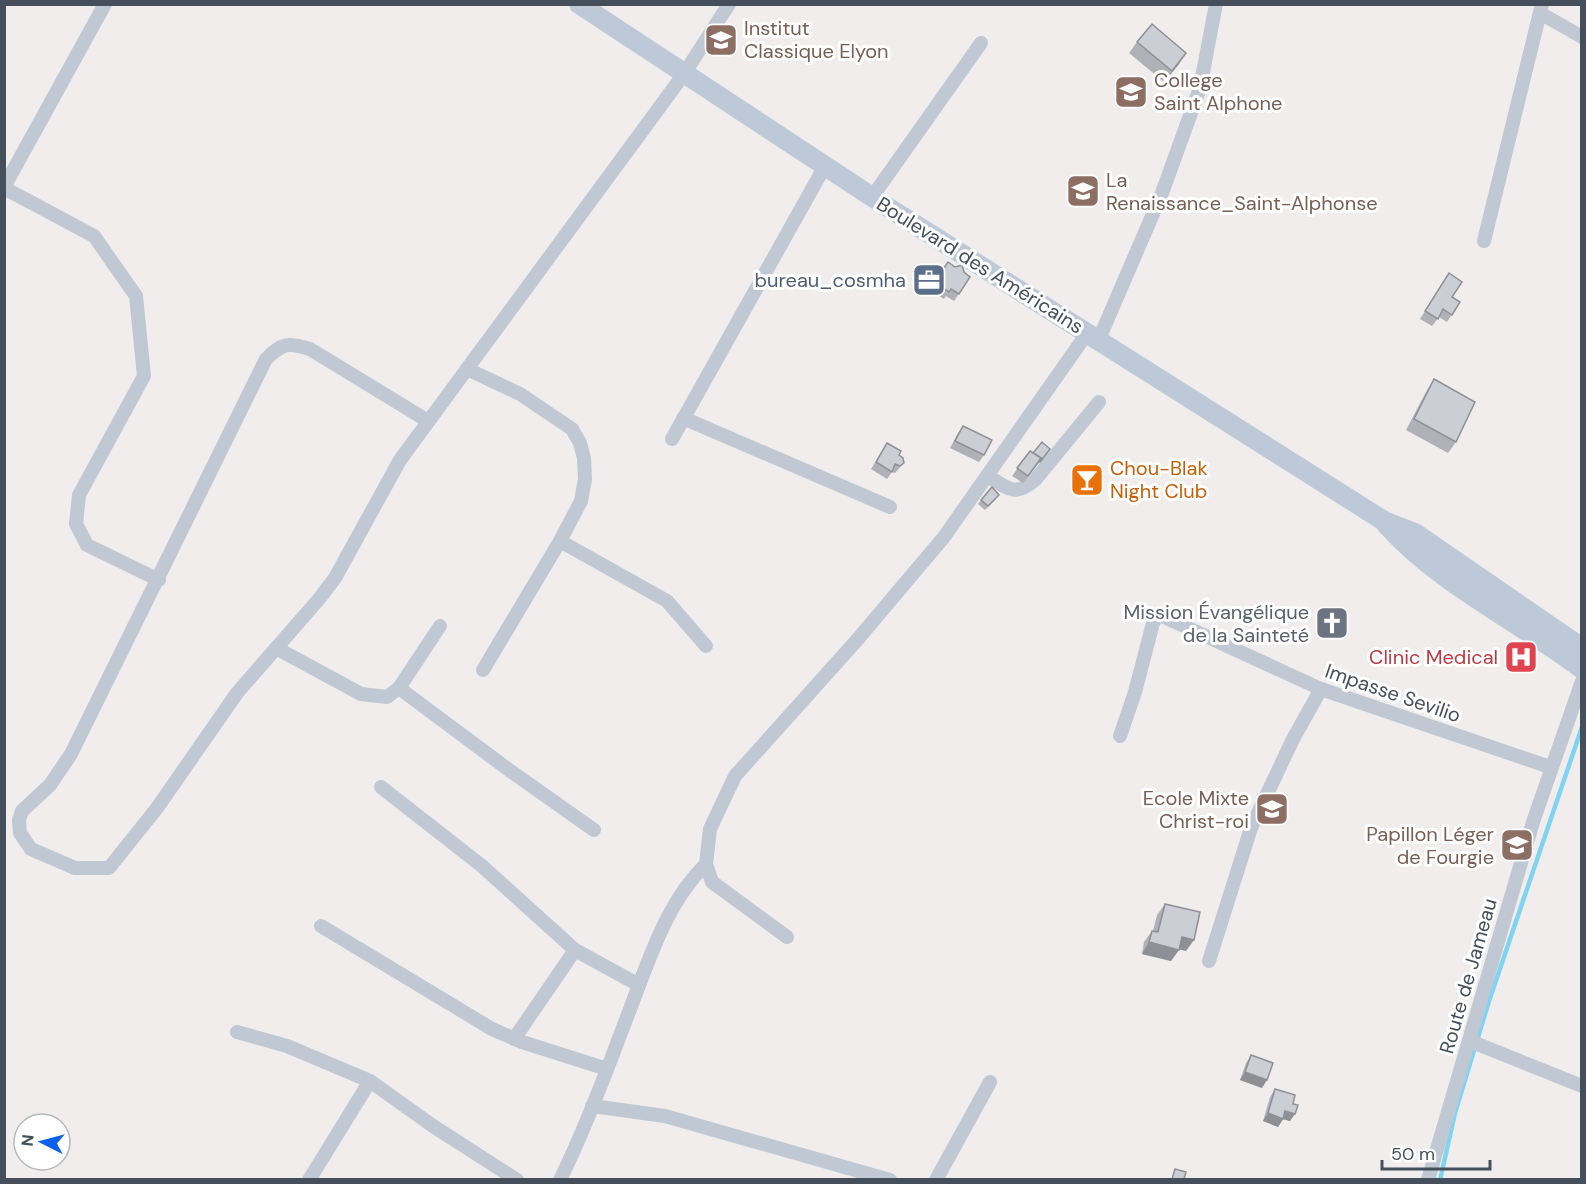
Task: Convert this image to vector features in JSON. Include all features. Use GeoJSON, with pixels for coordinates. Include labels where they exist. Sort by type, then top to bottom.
{"type":"FeatureCollection","features":[{"type":"Feature","properties":{"kind":"main road","name":"Boulevard des Américains"},"geometry":{"type":"LineString","coordinates":[[579,4],[872,197],[1384,521],[1407,548],[1484,604],[1577,650]]}},
{"type":"Feature","properties":{"kind":"street"},"geometry":{"type":"LineString","coordinates":[[105,4],[4,187],[94,236],[136,296],[144,376],[80,495],[76,524],[87,545],[159,580]]}},
{"type":"Feature","properties":{"kind":"street"},"geometry":{"type":"LineString","coordinates":[[429,422],[310,349],[291,344],[280,346],[266,359],[159,580],[71,754],[50,785],[22,812],[19,820],[20,833],[31,849],[75,868],[109,868],[157,808],[237,693],[320,599],[335,578],[400,460],[429,422],[684,74],[729,4]]}},
{"type":"Feature","properties":{"kind":"street"},"geometry":{"type":"LineString","coordinates":[[787,937],[712,882],[706,864],[710,830],[735,776],[929,555],[1093,336],[1162,193],[1200,88],[1215,4]]}},
{"type":"Feature","properties":{"kind":"street"},"geometry":{"type":"LineString","coordinates":[[1484,241],[1541,9],[1581,37]]}},
{"type":"Feature","properties":{"kind":"street"},"geometry":{"type":"LineString","coordinates":[[872,197],[981,43]]}},
{"type":"Feature","properties":{"kind":"street"},"geometry":{"type":"LineString","coordinates":[[672,439],[825,166]]}},
{"type":"Feature","properties":{"kind":"street"},"geometry":{"type":"LineString","coordinates":[[467,369],[520,394],[572,429],[580,443],[585,479],[581,501],[560,542],[483,670]]}},
{"type":"Feature","properties":{"kind":"street"},"geometry":{"type":"LineString","coordinates":[[988,476],[1010,490],[1024,490],[1035,480],[1099,402]]}},
{"type":"Feature","properties":{"kind":"street"},"geometry":{"type":"LineString","coordinates":[[683,418],[890,507]]}},
{"type":"Feature","properties":{"kind":"street"},"geometry":{"type":"LineString","coordinates":[[560,542],[667,601],[706,646]]}},
{"type":"Feature","properties":{"kind":"street","name":"Impasse Sevilio"},"geometry":{"type":"LineString","coordinates":[[1120,736],[1135,692],[1153,623],[1156,617],[1162,616],[1321,689],[1550,767]]}},
{"type":"Feature","properties":{"kind":"street"},"geometry":{"type":"LineString","coordinates":[[276,648],[361,694],[387,697],[399,688],[440,626]]}},
{"type":"Feature","properties":{"kind":"street","name":"Route de Jameau"},"geometry":{"type":"LineString","coordinates":[[1428,1179],[1550,767],[1579,698],[1581,681]]}},
{"type":"Feature","properties":{"kind":"street"},"geometry":{"type":"LineString","coordinates":[[399,688],[594,830]]}},
{"type":"Feature","properties":{"kind":"street"},"geometry":{"type":"LineString","coordinates":[[1209,961],[1251,828],[1293,739],[1321,689]]}},
{"type":"Feature","properties":{"kind":"street"},"geometry":{"type":"LineString","coordinates":[[381,787],[482,866],[575,950],[639,986]]}},
{"type":"Feature","properties":{"kind":"street"},"geometry":{"type":"LineString","coordinates":[[560,1179],[592,1107],[639,986],[673,907],[688,881],[706,864]]}},
{"type":"Feature","properties":{"kind":"street"},"geometry":{"type":"LineString","coordinates":[[321,926],[492,1029],[514,1039],[607,1069]]}},
{"type":"Feature","properties":{"kind":"street"},"geometry":{"type":"LineString","coordinates":[[514,1039],[575,950]]}},
{"type":"Feature","properties":{"kind":"street"},"geometry":{"type":"LineString","coordinates":[[237,1032],[287,1046],[370,1081],[433,1126],[517,1179]]}},
{"type":"Feature","properties":{"kind":"street"},"geometry":{"type":"LineString","coordinates":[[1470,1041],[1581,1086]]}},
{"type":"Feature","properties":{"kind":"street"},"geometry":{"type":"LineString","coordinates":[[309,1179],[370,1081]]}},
{"type":"Feature","properties":{"kind":"street"},"geometry":{"type":"LineString","coordinates":[[936,1179],[990,1082]]}},
{"type":"Feature","properties":{"kind":"street"},"geometry":{"type":"LineString","coordinates":[[592,1107],[665,1116],[890,1179]]}},
{"type":"Feature","properties":{"kind":"building"},"geometry":{"type":"Polygon","coordinates":[[[1152,24],[1186,53],[1172,71],[1137,42],[1152,24]]]}},
{"type":"Feature","properties":{"kind":"building"},"geometry":{"type":"Polygon","coordinates":[[[948,262],[955,267],[962,265],[964,272],[970,277],[959,294],[951,289],[949,292],[938,284],[940,280],[937,278],[948,262]]]}},
{"type":"Feature","properties":{"kind":"building"},"geometry":{"type":"Polygon","coordinates":[[[1449,273],[1462,282],[1452,297],[1460,302],[1452,315],[1443,309],[1438,319],[1425,311],[1449,273]]]}},
{"type":"Feature","properties":{"kind":"building"},"geometry":{"type":"Polygon","coordinates":[[[1434,379],[1475,402],[1456,442],[1414,419],[1434,379]]]}},
{"type":"Feature","properties":{"kind":"building"},"geometry":{"type":"Polygon","coordinates":[[[963,426],[992,440],[984,455],[955,441],[963,426]]]}},
{"type":"Feature","properties":{"kind":"building"},"geometry":{"type":"Polygon","coordinates":[[[1042,442],[1050,449],[1040,462],[1041,458],[1033,453],[1042,442]]]}},
{"type":"Feature","properties":{"kind":"building"},"geometry":{"type":"Polygon","coordinates":[[[887,443],[901,451],[899,455],[903,458],[904,463],[900,466],[895,464],[892,472],[876,462],[887,443]]]}},
{"type":"Feature","properties":{"kind":"building"},"geometry":{"type":"Polygon","coordinates":[[[1030,451],[1041,458],[1028,476],[1017,468],[1030,451]]]}},
{"type":"Feature","properties":{"kind":"building"},"geometry":{"type":"Polygon","coordinates":[[[992,487],[999,495],[988,506],[981,500],[992,487]]]}},
{"type":"Feature","properties":{"kind":"building"},"geometry":{"type":"Polygon","coordinates":[[[1165,904],[1200,912],[1194,940],[1182,937],[1179,950],[1149,942],[1152,931],[1158,932],[1165,904]]]}},
{"type":"Feature","properties":{"kind":"building"},"geometry":{"type":"Polygon","coordinates":[[[1251,1055],[1273,1063],[1267,1080],[1245,1072],[1251,1055]]]}},
{"type":"Feature","properties":{"kind":"building"},"geometry":{"type":"Polygon","coordinates":[[[1275,1089],[1295,1095],[1293,1104],[1298,1105],[1295,1114],[1285,1111],[1283,1119],[1268,1113],[1275,1089]]]}},
{"type":"Feature","properties":{"kind":"building"},"geometry":{"type":"Polygon","coordinates":[[[1175,1169],[1186,1172],[1184,1179],[1172,1179],[1175,1169]]]}},
{"type":"Feature","properties":{"kind":"waterway"},"geometry":{"type":"LineString","coordinates":[[1440,1180],[1455,1113],[1489,1001],[1582,727]]}},
{"type":"Feature","properties":{"kind":"place","name":"Institut Classique Elyon"},"geometry":{"type":"Point","coordinates":[721,40]}},
{"type":"Feature","properties":{"kind":"place","name":"College Saint Alphone"},"geometry":{"type":"Point","coordinates":[1131,92]}},
{"type":"Feature","properties":{"kind":"place","name":"La Renaissance_Saint-Alphonse"},"geometry":{"type":"Point","coordinates":[1083,191]}},
{"type":"Feature","properties":{"kind":"place","name":"bureau_cosmha"},"geometry":{"type":"Point","coordinates":[929,280]}},
{"type":"Feature","properties":{"kind":"place","name":"Chou-Blak Night Club"},"geometry":{"type":"Point","coordinates":[1087,480]}},
{"type":"Feature","properties":{"kind":"place","name":"Mission Évangélique de la Sainteté"},"geometry":{"type":"Point","coordinates":[1332,623]}},
{"type":"Feature","properties":{"kind":"place","name":"Clinic Medical"},"geometry":{"type":"Point","coordinates":[1521,657]}},
{"type":"Feature","properties":{"kind":"place","name":"Ecole Mixte Christ-roi"},"geometry":{"type":"Point","coordinates":[1272,809]}},
{"type":"Feature","properties":{"kind":"place","name":"Papillon Léger de Fourgie"},"geometry":{"type":"Point","coordinates":[1517,845]}}]}
